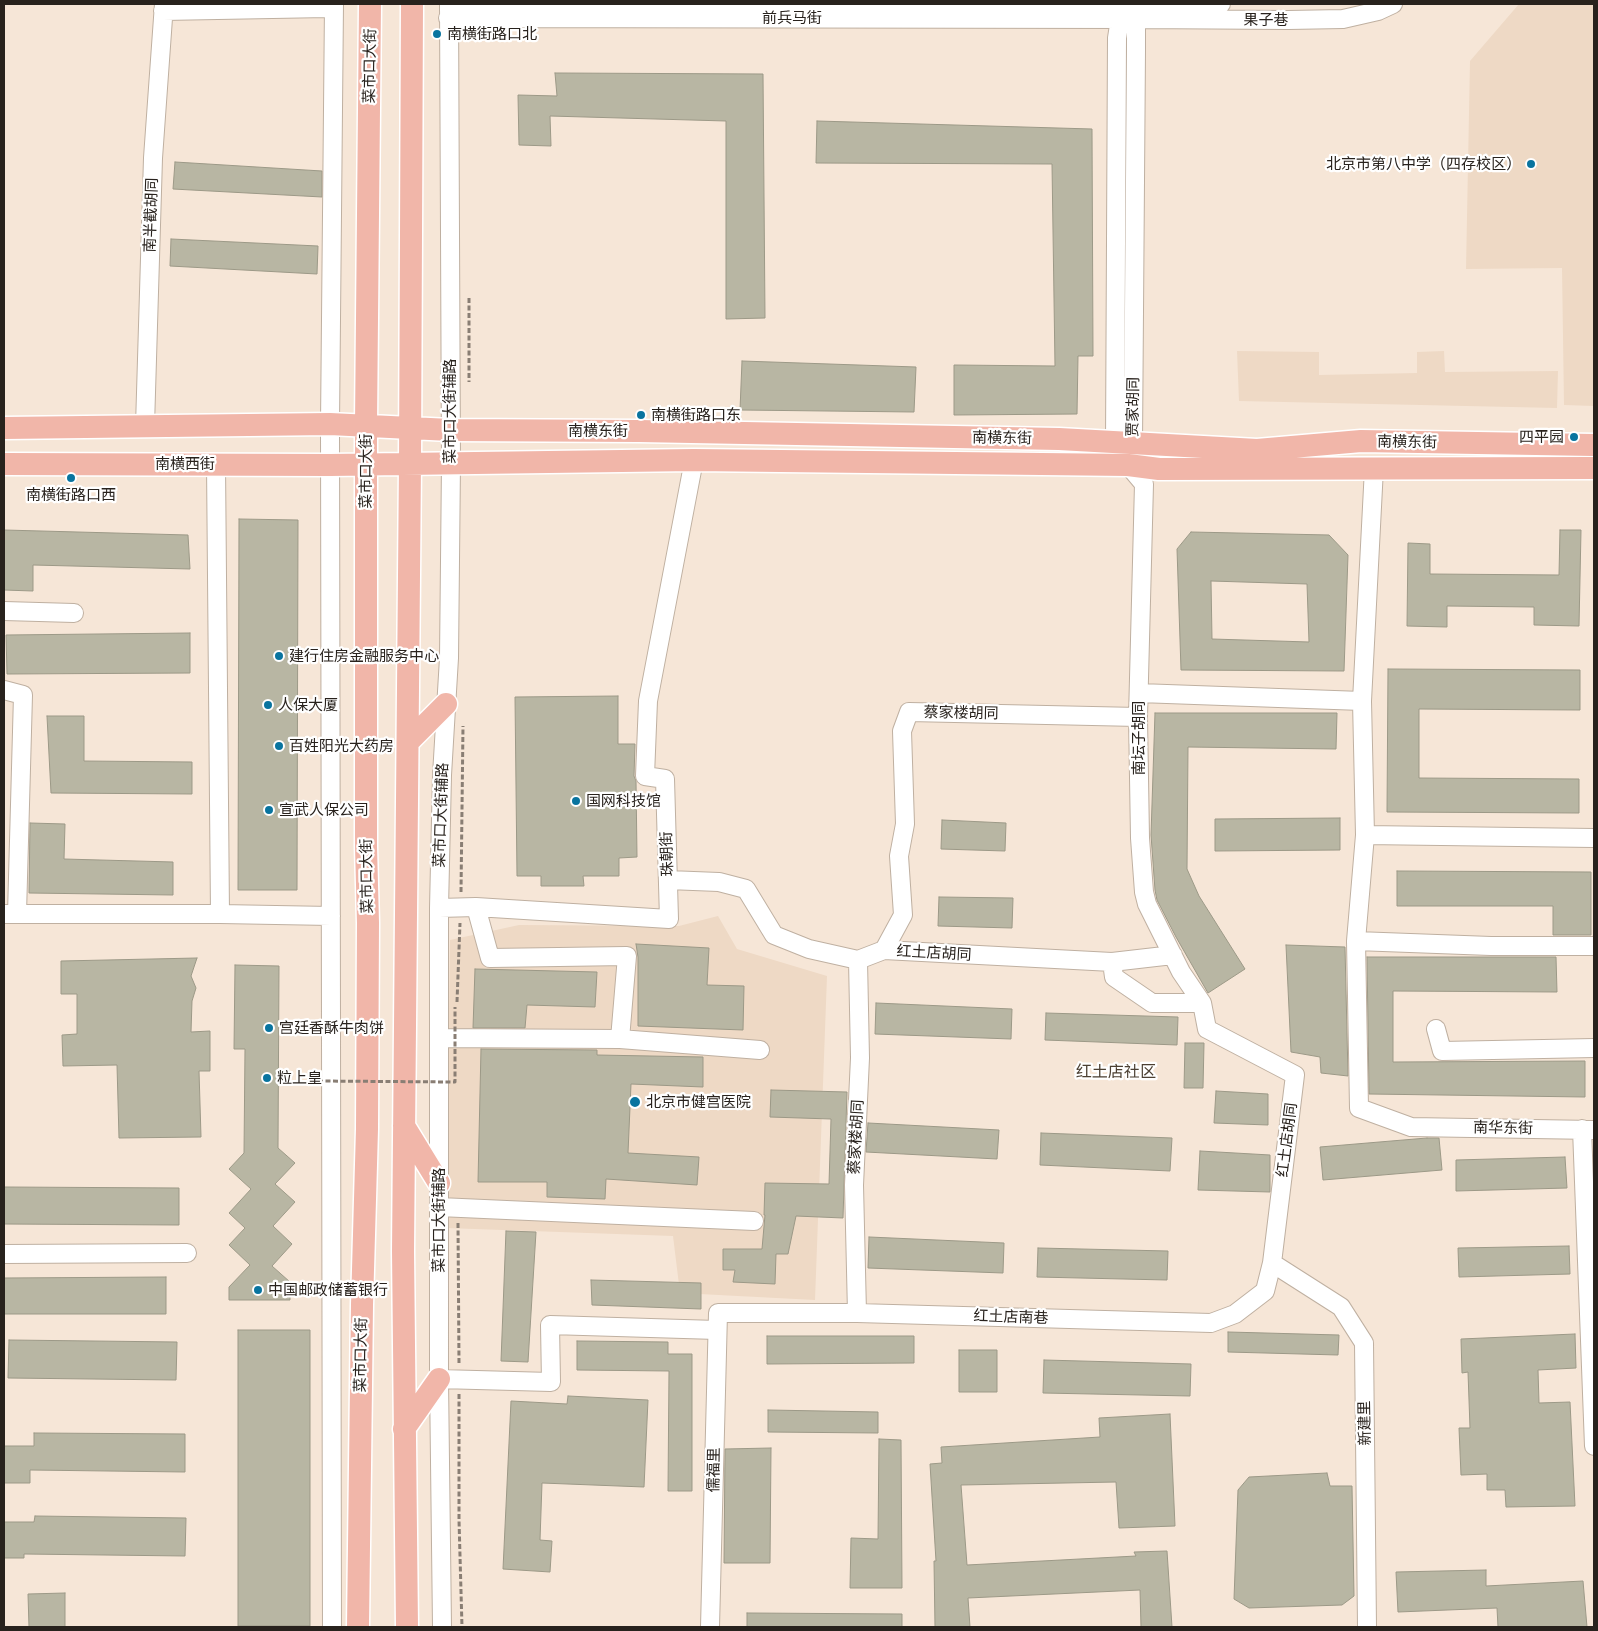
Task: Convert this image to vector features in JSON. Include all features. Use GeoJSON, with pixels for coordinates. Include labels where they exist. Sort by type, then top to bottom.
{"type":"FeatureCollection","features":[{"type":"Feature","properties":{"kind":"main road","name":"菜市口大街"},"geometry":{"type":"LineString","coordinates":[[358,1627],[362,1305],[367,1119],[366,424],[370,4]]}},
{"type":"Feature","properties":{"kind":"main road"},"geometry":{"type":"LineString","coordinates":[[407,1627],[404,1429],[404,1126],[412,4]]}},
{"type":"Feature","properties":{"kind":"main road"},"geometry":{"type":"LineString","coordinates":[[4,428],[366,424]]}},
{"type":"Feature","properties":{"kind":"main road","name":"南横东街"},"geometry":{"type":"LineString","coordinates":[[366,424],[450,430],[639,431],[1124,442],[1257,450],[1361,441],[1594,445]]}},
{"type":"Feature","properties":{"kind":"main road","name":"南横东街"},"geometry":{"type":"LineString","coordinates":[[366,464],[694,460],[1128,465],[1159,469],[1594,468]]}},
{"type":"Feature","properties":{"kind":"main road","name":"南横西街"},"geometry":{"type":"LineString","coordinates":[[4,464],[366,464]]}},
{"type":"Feature","properties":{"kind":"main road"},"geometry":{"type":"LineString","coordinates":[[408,742],[446,704]]}},
{"type":"Feature","properties":{"kind":"main road"},"geometry":{"type":"LineString","coordinates":[[404,1126],[439,1183]]}},
{"type":"Feature","properties":{"kind":"main road"},"geometry":{"type":"LineString","coordinates":[[404,1429],[439,1378]]}},
{"type":"Feature","properties":{"kind":"street"},"geometry":{"type":"LineString","coordinates":[[1128,11],[1221,4]]}},
{"type":"Feature","properties":{"kind":"street","name":"果子巷"},"geometry":{"type":"LineString","coordinates":[[1128,11],[1288,20],[1343,18],[1378,11],[1394,4]]}},
{"type":"Feature","properties":{"kind":"street"},"geometry":{"type":"LineString","coordinates":[[163,8],[331,6],[330,916],[332,1627]]}},
{"type":"Feature","properties":{"kind":"street","name":"南半截胡同"},"geometry":{"type":"LineString","coordinates":[[145,426],[153,158],[163,8]]}},
{"type":"Feature","properties":{"kind":"street","name":"前兵马街"},"geometry":{"type":"LineString","coordinates":[[449,9],[1128,11]]}},
{"type":"Feature","properties":{"kind":"street","name":"菜市口大街辅路"},"geometry":{"type":"LineString","coordinates":[[442,1627],[439,1183],[448,1038],[439,908],[442,775],[449,658],[451,463],[449,9]]}},
{"type":"Feature","properties":{"kind":"street","name":"贾家胡同"},"geometry":{"type":"LineString","coordinates":[[1128,11],[1124,442],[1128,465]]}},
{"type":"Feature","properties":{"kind":"street","name":"珠朝街"},"geometry":{"type":"LineString","coordinates":[[439,908],[468,907],[669,919],[665,779],[645,776],[648,700],[694,460]]}},
{"type":"Feature","properties":{"kind":"street"},"geometry":{"type":"LineString","coordinates":[[216,464],[220,914]]}},
{"type":"Feature","properties":{"kind":"street","name":"南坛子胡同"},"geometry":{"type":"LineString","coordinates":[[1128,465],[1144,484],[1138,717],[1140,838],[1144,892],[1147,904],[1181,972],[1202,1003]]}},
{"type":"Feature","properties":{"kind":"street"},"geometry":{"type":"LineString","coordinates":[[1374,468],[1362,700],[1365,836],[1356,942],[1491,946],[1594,946]]}},
{"type":"Feature","properties":{"kind":"street"},"geometry":{"type":"LineString","coordinates":[[4,611],[74,614]]}},
{"type":"Feature","properties":{"kind":"street"},"geometry":{"type":"LineString","coordinates":[[4,690],[23,695],[11,914],[330,916]]}},
{"type":"Feature","properties":{"kind":"street"},"geometry":{"type":"LineString","coordinates":[[1139,693],[1362,700]]}},
{"type":"Feature","properties":{"kind":"street","name":"蔡家楼胡同"},"geometry":{"type":"LineString","coordinates":[[884,950],[903,914],[899,856],[905,824],[902,731],[909,712],[1138,717]]}},
{"type":"Feature","properties":{"kind":"street"},"geometry":{"type":"LineString","coordinates":[[1365,836],[1594,838]]}},
{"type":"Feature","properties":{"kind":"street"},"geometry":{"type":"LineString","coordinates":[[668,880],[719,882],[746,889],[774,935],[809,949],[858,960]]}},
{"type":"Feature","properties":{"kind":"street"},"geometry":{"type":"LineString","coordinates":[[468,907],[490,958],[627,956],[620,1039]]}},
{"type":"Feature","properties":{"kind":"street","name":"南华东街"},"geometry":{"type":"LineString","coordinates":[[1356,942],[1359,1108],[1411,1127],[1588,1129]]}},
{"type":"Feature","properties":{"kind":"street","name":"红土店胡同"},"geometry":{"type":"LineString","coordinates":[[858,960],[884,950],[1112,962],[1173,955]]}},
{"type":"Feature","properties":{"kind":"street","name":"蔡家楼胡同"},"geometry":{"type":"LineString","coordinates":[[857,1313],[854,1185],[860,1058],[858,960]]}},
{"type":"Feature","properties":{"kind":"street"},"geometry":{"type":"LineString","coordinates":[[1112,962],[1114,977],[1152,1003],[1202,1003]]}},
{"type":"Feature","properties":{"kind":"street","name":"红土店胡同"},"geometry":{"type":"LineString","coordinates":[[1202,1003],[1208,1029],[1296,1075],[1272,1263]]}},
{"type":"Feature","properties":{"kind":"street"},"geometry":{"type":"LineString","coordinates":[[1436,1029],[1442,1051],[1594,1048]]}},
{"type":"Feature","properties":{"kind":"street"},"geometry":{"type":"LineString","coordinates":[[448,1038],[620,1039],[760,1050]]}},
{"type":"Feature","properties":{"kind":"street"},"geometry":{"type":"LineString","coordinates":[[1588,1129],[1594,1446]]}},
{"type":"Feature","properties":{"kind":"street"},"geometry":{"type":"LineString","coordinates":[[439,1207],[754,1221]]}},
{"type":"Feature","properties":{"kind":"street"},"geometry":{"type":"LineString","coordinates":[[4,1254],[187,1253]]}},
{"type":"Feature","properties":{"kind":"street","name":"红土店南巷"},"geometry":{"type":"LineString","coordinates":[[718,1312],[857,1313],[1211,1323],[1235,1314],[1265,1292],[1272,1263]]}},
{"type":"Feature","properties":{"kind":"street","name":"新建里"},"geometry":{"type":"LineString","coordinates":[[1272,1263],[1341,1308],[1364,1343],[1367,1627]]}},
{"type":"Feature","properties":{"kind":"street","name":"儒福里"},"geometry":{"type":"LineString","coordinates":[[710,1627],[718,1312]]}},
{"type":"Feature","properties":{"kind":"street"},"geometry":{"type":"LineString","coordinates":[[439,1378],[551,1382],[550,1325],[717,1330]]}},
{"type":"Feature","properties":{"kind":"path"},"geometry":{"type":"LineString","coordinates":[[469,292],[469,390]]}},
{"type":"Feature","properties":{"kind":"path"},"geometry":{"type":"LineString","coordinates":[[455,1086],[448,1038],[468,907],[463,720]]}},
{"type":"Feature","properties":{"kind":"path"},"geometry":{"type":"LineString","coordinates":[[318,1082],[455,1082],[455,1007]]}},
{"type":"Feature","properties":{"kind":"path"},"geometry":{"type":"LineString","coordinates":[[458,1208],[459,1364]]}},
{"type":"Feature","properties":{"kind":"path"},"geometry":{"type":"LineString","coordinates":[[459,1388],[459,1511],[462,1627]]}},
{"type":"Feature","properties":{"kind":"shaded area","name":"北京市第八中学（四存校区）"},"geometry":{"type":"Polygon","coordinates":[[[1519,4],[1594,4],[1594,406],[1564,405],[1562,268],[1466,269],[1470,61],[1519,4]]]}},
{"type":"Feature","properties":{"kind":"shaded area"},"geometry":{"type":"Polygon","coordinates":[[[1237,351],[1319,352],[1319,375],[1417,373],[1417,352],[1444,351],[1445,372],[1558,371],[1557,408],[1239,401],[1237,351]]]}},
{"type":"Feature","properties":{"kind":"shaded area","name":"北京市健宫医院"},"geometry":{"type":"Polygon","coordinates":[[[718,916],[737,949],[827,976],[815,1300],[680,1293],[673,1236],[446,1228],[450,940],[519,925],[679,926],[718,916]]]}},
{"type":"Feature","properties":{"kind":"building"},"geometry":{"type":"Polygon","coordinates":[[[555,73],[763,74],[765,318],[726,319],[726,121],[550,116],[551,146],[519,145],[518,95],[557,96],[555,73]]]}},
{"type":"Feature","properties":{"kind":"building"},"geometry":{"type":"Polygon","coordinates":[[[817,121],[1092,129],[1093,356],[1078,356],[1077,414],[954,415],[954,365],[1055,366],[1052,164],[816,163],[817,121]]]}},
{"type":"Feature","properties":{"kind":"building"},"geometry":{"type":"Polygon","coordinates":[[[175,162],[322,171],[322,197],[173,189],[175,162]]]}},
{"type":"Feature","properties":{"kind":"building"},"geometry":{"type":"Polygon","coordinates":[[[171,239],[318,246],[317,274],[170,266],[171,239]]]}},
{"type":"Feature","properties":{"kind":"building"},"geometry":{"type":"Polygon","coordinates":[[[742,361],[916,367],[914,412],[740,410],[742,361]]]}},
{"type":"Feature","properties":{"kind":"building","name":"人保大厦"},"geometry":{"type":"Polygon","coordinates":[[[239,519],[298,520],[297,890],[238,890],[239,519]]]}},
{"type":"Feature","properties":{"kind":"building"},"geometry":{"type":"Polygon","coordinates":[[[4,530],[188,535],[190,569],[33,565],[33,591],[4,590],[4,530]]]}},
{"type":"Feature","properties":{"kind":"building"},"geometry":{"type":"Polygon","coordinates":[[[1560,530],[1581,530],[1579,626],[1534,625],[1534,607],[1447,606],[1447,627],[1407,626],[1408,543],[1430,544],[1430,574],[1559,575],[1560,530]]]}},
{"type":"Feature","properties":{"kind":"building"},"geometry":{"type":"Polygon","coordinates":[[[1191,532],[1329,535],[1348,555],[1344,671],[1181,670],[1177,549],[1191,532]],[[1211,581],[1212,639],[1309,642],[1307,584],[1211,581]]]}},
{"type":"Feature","properties":{"kind":"building"},"geometry":{"type":"Polygon","coordinates":[[[190,633],[190,673],[7,674],[6,635],[190,633]]]}},
{"type":"Feature","properties":{"kind":"building"},"geometry":{"type":"Polygon","coordinates":[[[1388,669],[1580,670],[1580,710],[1419,709],[1419,778],[1579,779],[1579,813],[1387,812],[1388,669]]]}},
{"type":"Feature","properties":{"kind":"building","name":"国网科技馆"},"geometry":{"type":"Polygon","coordinates":[[[618,696],[618,744],[635,744],[634,776],[636,781],[637,857],[619,858],[619,876],[583,876],[584,886],[541,886],[541,876],[517,876],[515,697],[618,696]]]}},
{"type":"Feature","properties":{"kind":"building"},"geometry":{"type":"Polygon","coordinates":[[[1155,713],[1337,713],[1336,749],[1188,747],[1187,869],[1199,896],[1245,969],[1208,993],[1176,937],[1157,900],[1155,890],[1151,835],[1155,713]]]}},
{"type":"Feature","properties":{"kind":"building"},"geometry":{"type":"Polygon","coordinates":[[[47,716],[84,716],[84,761],[192,762],[192,794],[51,793],[47,716]]]}},
{"type":"Feature","properties":{"kind":"building"},"geometry":{"type":"Polygon","coordinates":[[[1340,818],[1340,850],[1215,851],[1215,819],[1340,818]]]}},
{"type":"Feature","properties":{"kind":"building"},"geometry":{"type":"Polygon","coordinates":[[[942,820],[1006,823],[1005,851],[941,849],[942,820]]]}},
{"type":"Feature","properties":{"kind":"building"},"geometry":{"type":"Polygon","coordinates":[[[30,823],[65,824],[64,859],[173,862],[173,895],[29,893],[30,823]]]}},
{"type":"Feature","properties":{"kind":"building"},"geometry":{"type":"Polygon","coordinates":[[[1397,871],[1591,872],[1591,935],[1553,935],[1553,906],[1397,906],[1397,871]]]}},
{"type":"Feature","properties":{"kind":"building"},"geometry":{"type":"Polygon","coordinates":[[[939,897],[1013,898],[1012,928],[938,926],[939,897]]]}},
{"type":"Feature","properties":{"kind":"building"},"geometry":{"type":"Polygon","coordinates":[[[636,944],[709,948],[707,985],[744,986],[743,1030],[638,1026],[638,957],[636,944]]]}},
{"type":"Feature","properties":{"kind":"building"},"geometry":{"type":"Polygon","coordinates":[[[1286,945],[1345,947],[1348,1076],[1321,1073],[1320,1057],[1291,1052],[1286,945]]]}},
{"type":"Feature","properties":{"kind":"building"},"geometry":{"type":"Polygon","coordinates":[[[1367,957],[1556,957],[1557,992],[1393,991],[1393,1062],[1585,1061],[1585,1097],[1369,1094],[1367,957]]]}},
{"type":"Feature","properties":{"kind":"building"},"geometry":{"type":"Polygon","coordinates":[[[197,958],[191,976],[196,988],[192,1001],[191,1032],[210,1031],[210,1071],[199,1071],[201,1137],[119,1138],[117,1065],[63,1066],[62,1035],[77,1034],[77,994],[61,994],[61,961],[197,958]]]}},
{"type":"Feature","properties":{"kind":"building"},"geometry":{"type":"Polygon","coordinates":[[[235,965],[279,966],[278,1148],[295,1163],[275,1184],[295,1202],[273,1226],[292,1244],[272,1266],[290,1282],[290,1300],[229,1300],[229,1287],[250,1265],[229,1245],[245,1228],[229,1213],[251,1189],[229,1169],[244,1153],[245,1049],[234,1049],[235,965]]]}},
{"type":"Feature","properties":{"kind":"building"},"geometry":{"type":"Polygon","coordinates":[[[475,969],[597,972],[595,1007],[527,1005],[525,1028],[473,1028],[475,969]]]}},
{"type":"Feature","properties":{"kind":"building"},"geometry":{"type":"Polygon","coordinates":[[[876,1003],[1012,1009],[1011,1039],[875,1034],[876,1003]]]}},
{"type":"Feature","properties":{"kind":"building"},"geometry":{"type":"Polygon","coordinates":[[[1046,1013],[1178,1017],[1177,1045],[1045,1040],[1046,1013]]]}},
{"type":"Feature","properties":{"kind":"building"},"geometry":{"type":"Polygon","coordinates":[[[1185,1043],[1204,1043],[1203,1088],[1184,1088],[1185,1043]]]}},
{"type":"Feature","properties":{"kind":"building"},"geometry":{"type":"Polygon","coordinates":[[[481,1049],[597,1050],[597,1055],[703,1057],[703,1087],[631,1084],[628,1153],[699,1157],[697,1185],[606,1179],[605,1199],[547,1197],[547,1182],[478,1182],[481,1049]]]}},
{"type":"Feature","properties":{"kind":"building"},"geometry":{"type":"Polygon","coordinates":[[[771,1090],[847,1092],[843,1218],[796,1216],[788,1254],[776,1254],[775,1284],[733,1282],[735,1270],[723,1270],[723,1249],[762,1249],[765,1183],[829,1184],[831,1119],[770,1117],[771,1090]]]}},
{"type":"Feature","properties":{"kind":"building"},"geometry":{"type":"Polygon","coordinates":[[[1216,1091],[1268,1094],[1268,1125],[1214,1123],[1216,1091]]]}},
{"type":"Feature","properties":{"kind":"building"},"geometry":{"type":"Polygon","coordinates":[[[868,1123],[999,1130],[997,1159],[866,1152],[868,1123]]]}},
{"type":"Feature","properties":{"kind":"building"},"geometry":{"type":"Polygon","coordinates":[[[1041,1133],[1172,1138],[1170,1171],[1040,1165],[1041,1133]]]}},
{"type":"Feature","properties":{"kind":"building"},"geometry":{"type":"Polygon","coordinates":[[[1439,1138],[1442,1170],[1323,1180],[1320,1147],[1439,1138]]]}},
{"type":"Feature","properties":{"kind":"building"},"geometry":{"type":"Polygon","coordinates":[[[1200,1151],[1270,1155],[1270,1192],[1198,1190],[1200,1151]]]}},
{"type":"Feature","properties":{"kind":"building"},"geometry":{"type":"Polygon","coordinates":[[[1565,1157],[1567,1188],[1456,1191],[1456,1160],[1565,1157]]]}},
{"type":"Feature","properties":{"kind":"building"},"geometry":{"type":"Polygon","coordinates":[[[4,1187],[179,1188],[179,1225],[4,1224],[4,1187]]]}},
{"type":"Feature","properties":{"kind":"building"},"geometry":{"type":"Polygon","coordinates":[[[506,1231],[536,1232],[528,1362],[501,1361],[506,1231]]]}},
{"type":"Feature","properties":{"kind":"building"},"geometry":{"type":"Polygon","coordinates":[[[869,1237],[1004,1243],[1003,1273],[868,1268],[869,1237]]]}},
{"type":"Feature","properties":{"kind":"building"},"geometry":{"type":"Polygon","coordinates":[[[1569,1246],[1570,1274],[1459,1277],[1458,1248],[1569,1246]]]}},
{"type":"Feature","properties":{"kind":"building"},"geometry":{"type":"Polygon","coordinates":[[[1038,1248],[1168,1251],[1167,1280],[1037,1277],[1038,1248]]]}},
{"type":"Feature","properties":{"kind":"building"},"geometry":{"type":"Polygon","coordinates":[[[166,1277],[166,1314],[4,1314],[4,1278],[166,1277]]]}},
{"type":"Feature","properties":{"kind":"building"},"geometry":{"type":"Polygon","coordinates":[[[591,1280],[701,1283],[701,1309],[592,1305],[591,1280]]]}},
{"type":"Feature","properties":{"kind":"building"},"geometry":{"type":"Polygon","coordinates":[[[238,1330],[310,1330],[310,1626],[238,1626],[238,1330]]]}},
{"type":"Feature","properties":{"kind":"building"},"geometry":{"type":"Polygon","coordinates":[[[1228,1332],[1339,1335],[1338,1355],[1228,1352],[1228,1332]]]}},
{"type":"Feature","properties":{"kind":"building"},"geometry":{"type":"Polygon","coordinates":[[[1575,1334],[1576,1368],[1538,1370],[1539,1403],[1570,1402],[1575,1506],[1506,1507],[1505,1490],[1487,1490],[1487,1474],[1461,1475],[1459,1428],[1470,1428],[1468,1372],[1462,1373],[1461,1339],[1575,1334]]]}},
{"type":"Feature","properties":{"kind":"building"},"geometry":{"type":"Polygon","coordinates":[[[767,1336],[914,1336],[914,1363],[767,1364],[767,1336]]]}},
{"type":"Feature","properties":{"kind":"building"},"geometry":{"type":"Polygon","coordinates":[[[9,1340],[177,1342],[176,1380],[8,1378],[9,1340]]]}},
{"type":"Feature","properties":{"kind":"building"},"geometry":{"type":"Polygon","coordinates":[[[577,1341],[668,1342],[668,1354],[692,1354],[692,1491],[668,1491],[669,1371],[577,1370],[577,1341]]]}},
{"type":"Feature","properties":{"kind":"building"},"geometry":{"type":"Polygon","coordinates":[[[959,1350],[997,1350],[997,1392],[959,1392],[959,1350]]]}},
{"type":"Feature","properties":{"kind":"building"},"geometry":{"type":"Polygon","coordinates":[[[1044,1360],[1191,1364],[1190,1396],[1043,1393],[1044,1360]]]}},
{"type":"Feature","properties":{"kind":"building"},"geometry":{"type":"Polygon","coordinates":[[[568,1396],[648,1400],[644,1487],[542,1483],[540,1540],[552,1541],[550,1572],[503,1569],[511,1401],[567,1404],[568,1396]]]}},
{"type":"Feature","properties":{"kind":"building"},"geometry":{"type":"Polygon","coordinates":[[[768,1410],[878,1412],[878,1433],[768,1432],[768,1410]]]}},
{"type":"Feature","properties":{"kind":"building"},"geometry":{"type":"Polygon","coordinates":[[[1170,1414],[1175,1526],[1119,1528],[1116,1482],[961,1485],[967,1565],[1136,1556],[1134,1552],[1167,1551],[1172,1627],[1141,1627],[1140,1590],[968,1598],[970,1627],[935,1627],[934,1561],[936,1561],[930,1464],[942,1463],[941,1447],[1100,1437],[1099,1418],[1170,1414]]]}},
{"type":"Feature","properties":{"kind":"building"},"geometry":{"type":"Polygon","coordinates":[[[34,1433],[185,1434],[185,1472],[30,1470],[30,1483],[4,1483],[4,1446],[34,1446],[34,1433]]]}},
{"type":"Feature","properties":{"kind":"building"},"geometry":{"type":"Polygon","coordinates":[[[879,1439],[901,1440],[902,1588],[850,1588],[851,1538],[878,1539],[879,1439]]]}},
{"type":"Feature","properties":{"kind":"building"},"geometry":{"type":"Polygon","coordinates":[[[771,1448],[770,1563],[724,1563],[725,1449],[771,1448]]]}},
{"type":"Feature","properties":{"kind":"building"},"geometry":{"type":"Polygon","coordinates":[[[1327,1473],[1330,1486],[1352,1486],[1354,1596],[1342,1605],[1249,1608],[1234,1599],[1238,1490],[1249,1477],[1327,1473]]]}},
{"type":"Feature","properties":{"kind":"building"},"geometry":{"type":"Polygon","coordinates":[[[35,1516],[186,1518],[185,1556],[24,1554],[24,1558],[4,1558],[4,1522],[34,1522],[35,1516]]]}},
{"type":"Feature","properties":{"kind":"building"},"geometry":{"type":"Polygon","coordinates":[[[1486,1570],[1486,1586],[1583,1581],[1587,1627],[1498,1627],[1497,1608],[1398,1612],[1396,1572],[1486,1570]]]}},
{"type":"Feature","properties":{"kind":"building"},"geometry":{"type":"Polygon","coordinates":[[[65,1593],[65,1627],[29,1627],[28,1594],[65,1593]]]}},
{"type":"Feature","properties":{"kind":"building"},"geometry":{"type":"Polygon","coordinates":[[[747,1613],[902,1614],[902,1627],[747,1627],[747,1613]]]}},
{"type":"Feature","properties":{"kind":"place","name":"南横街路口北"},"geometry":{"type":"Point","coordinates":[437,34]}},
{"type":"Feature","properties":{"kind":"place","name":"北京市第八中学（四存校区）"},"geometry":{"type":"Point","coordinates":[1531,164]}},
{"type":"Feature","properties":{"kind":"place","name":"南横街路口东"},"geometry":{"type":"Point","coordinates":[641,415]}},
{"type":"Feature","properties":{"kind":"place","name":"四平园"},"geometry":{"type":"Point","coordinates":[1574,437]}},
{"type":"Feature","properties":{"kind":"place","name":"南横街路口西"},"geometry":{"type":"Point","coordinates":[71,478]}},
{"type":"Feature","properties":{"kind":"place","name":"建行住房金融服务中心"},"geometry":{"type":"Point","coordinates":[279,656]}},
{"type":"Feature","properties":{"kind":"place","name":"人保大厦"},"geometry":{"type":"Point","coordinates":[268,705]}},
{"type":"Feature","properties":{"kind":"place","name":"百姓阳光大药房"},"geometry":{"type":"Point","coordinates":[279,746]}},
{"type":"Feature","properties":{"kind":"place","name":"国网科技馆"},"geometry":{"type":"Point","coordinates":[576,801]}},
{"type":"Feature","properties":{"kind":"place","name":"宣武人保公司"},"geometry":{"type":"Point","coordinates":[269,810]}},
{"type":"Feature","properties":{"kind":"place","name":"宫廷香酥牛肉饼"},"geometry":{"type":"Point","coordinates":[269,1028]}},
{"type":"Feature","properties":{"kind":"place","name":"粒上皇"},"geometry":{"type":"Point","coordinates":[267,1078]}},
{"type":"Feature","properties":{"kind":"place","name":"北京市健宫医院"},"geometry":{"type":"Point","coordinates":[635,1102]}},
{"type":"Feature","properties":{"kind":"place","name":"中国邮政储蓄银行"},"geometry":{"type":"Point","coordinates":[258,1290]}},
{"type":"Feature","properties":{"kind":"district","name":"红土店社区"},"geometry":{"type":"Point","coordinates":[1116,1072]}}]}
